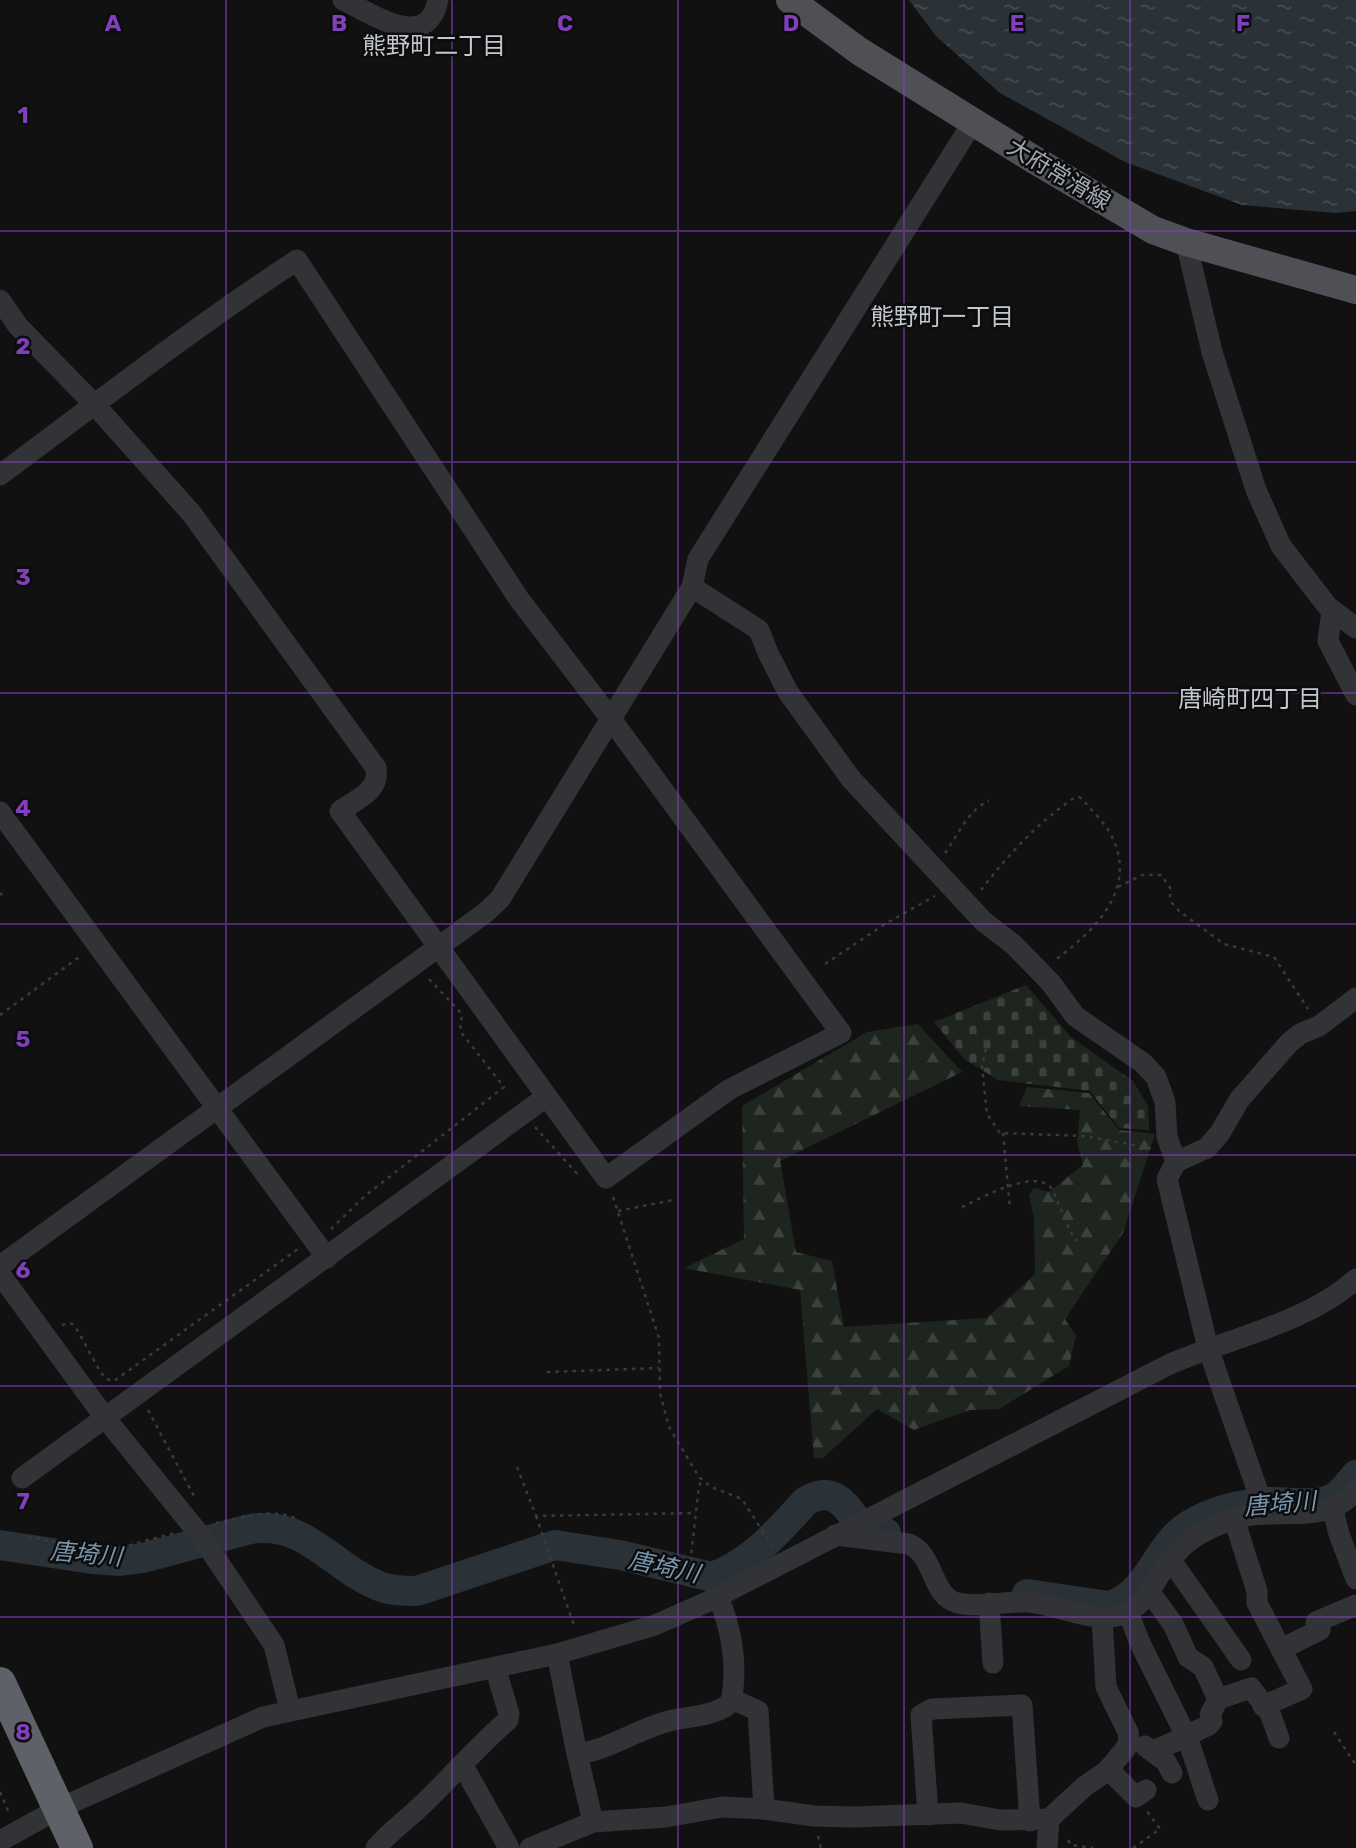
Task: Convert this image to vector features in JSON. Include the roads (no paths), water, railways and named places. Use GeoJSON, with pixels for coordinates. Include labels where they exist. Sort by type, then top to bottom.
{"type":"FeatureCollection","features":[{"type":"Feature","properties":{"kind":"highway"},"geometry":{"type":"LineString","coordinates":[[0,1683],[77,1848]]}},
{"type":"Feature","properties":{"kind":"main road","name":"大府常滑線"},"geometry":{"type":"LineString","coordinates":[[790,0],[859,51],[1153,230],[1186,242],[1356,290]]}},
{"type":"Feature","properties":{"kind":"street"},"geometry":{"type":"LineString","coordinates":[[344,0],[408,29],[431,20],[438,0]]}},
{"type":"Feature","properties":{"kind":"street"},"geometry":{"type":"LineString","coordinates":[[0,1266],[485,914],[500,899],[692,587],[698,559],[972,122]]}},
{"type":"Feature","properties":{"kind":"street"},"geometry":{"type":"LineString","coordinates":[[1186,242],[1212,352],[1256,490],[1281,545],[1332,611],[1356,628]]}},
{"type":"Feature","properties":{"kind":"street"},"geometry":{"type":"LineString","coordinates":[[0,300],[18,326],[95,405],[191,514],[376,768],[374,787],[341,811],[606,1178],[730,1089],[841,1033],[611,719],[519,599],[297,260],[95,405],[0,475]]}},
{"type":"Feature","properties":{"kind":"street"},"geometry":{"type":"LineString","coordinates":[[692,587],[759,630],[788,692],[852,779],[983,921],[1014,945],[1051,983],[1075,1016],[1143,1063],[1156,1077],[1165,1102],[1167,1137],[1176,1162]]}},
{"type":"Feature","properties":{"kind":"street"},"geometry":{"type":"LineString","coordinates":[[1332,611],[1328,641],[1356,695]]}},
{"type":"Feature","properties":{"kind":"street"},"geometry":{"type":"LineString","coordinates":[[0,812],[318,1247]]}},
{"type":"Feature","properties":{"kind":"street"},"geometry":{"type":"LineString","coordinates":[[1265,1512],[1208,1348],[1167,1179],[1176,1162],[1207,1148],[1220,1133],[1239,1100],[1289,1043],[1300,1034],[1319,1026],[1356,998]]}},
{"type":"Feature","properties":{"kind":"street"},"geometry":{"type":"LineString","coordinates":[[22,1479],[139,1395],[318,1247],[523,1115],[546,1097]]}},
{"type":"Feature","properties":{"kind":"street"},"geometry":{"type":"LineString","coordinates":[[0,1274],[106,1419],[200,1538],[274,1645],[290,1710]]}},
{"type":"Feature","properties":{"kind":"street"},"geometry":{"type":"LineString","coordinates":[[9,1836],[60,1808],[264,1717],[557,1654],[655,1625],[713,1599],[1158,1371],[1208,1348],[1291,1319],[1352,1292]]}},
{"type":"Feature","properties":{"kind":"street"},"geometry":{"type":"LineString","coordinates":[[836,1535],[917,1547],[943,1593],[949,1600],[959,1604],[1029,1602],[1102,1617],[1118,1616],[1142,1602],[1170,1559],[1187,1541],[1203,1531],[1234,1519],[1265,1512],[1312,1513],[1333,1509],[1343,1504],[1356,1490]]}},
{"type":"Feature","properties":{"kind":"street"},"geometry":{"type":"LineString","coordinates":[[1333,1509],[1339,1534],[1356,1579]]}},
{"type":"Feature","properties":{"kind":"street"},"geometry":{"type":"LineString","coordinates":[[1234,1519],[1257,1591],[1257,1603],[1302,1689],[1263,1706]]}},
{"type":"Feature","properties":{"kind":"street"},"geometry":{"type":"LineString","coordinates":[[1170,1559],[1241,1660]]}},
{"type":"Feature","properties":{"kind":"street"},"geometry":{"type":"LineString","coordinates":[[1149,1591],[1173,1624],[1188,1657],[1203,1667],[1217,1699],[1209,1725],[1152,1751]]}},
{"type":"Feature","properties":{"kind":"street"},"geometry":{"type":"LineString","coordinates":[[577,1754],[606,1746],[626,1735],[669,1721],[726,1707],[732,1699],[733,1647],[726,1616],[713,1599]]}},
{"type":"Feature","properties":{"kind":"street"},"geometry":{"type":"LineString","coordinates":[[989,1603],[993,1663]]}},
{"type":"Feature","properties":{"kind":"street"},"geometry":{"type":"LineString","coordinates":[[1281,1649],[1320,1630],[1317,1622],[1356,1605]]}},
{"type":"Feature","properties":{"kind":"street"},"geometry":{"type":"LineString","coordinates":[[1128,1612],[1140,1643],[1186,1736],[1208,1800]]}},
{"type":"Feature","properties":{"kind":"street"},"geometry":{"type":"LineString","coordinates":[[530,1848],[593,1822],[666,1817],[722,1807],[827,1816],[961,1813],[1000,1820],[1043,1821],[1108,1769],[1129,1741],[1128,1732],[1106,1687],[1102,1617]]}},
{"type":"Feature","properties":{"kind":"street"},"geometry":{"type":"LineString","coordinates":[[557,1654],[593,1822]]}},
{"type":"Feature","properties":{"kind":"street"},"geometry":{"type":"LineString","coordinates":[[376,1848],[508,1720],[509,1714],[495,1667]]}},
{"type":"Feature","properties":{"kind":"street"},"geometry":{"type":"LineString","coordinates":[[1217,1699],[1251,1688],[1270,1713],[1279,1738]]}},
{"type":"Feature","properties":{"kind":"street"},"geometry":{"type":"LineString","coordinates":[[732,1699],[758,1712],[764,1809]]}},
{"type":"Feature","properties":{"kind":"street"},"geometry":{"type":"LineString","coordinates":[[928,1815],[921,1715],[932,1709],[1022,1705],[1047,1848]]}},
{"type":"Feature","properties":{"kind":"street"},"geometry":{"type":"LineString","coordinates":[[1129,1741],[1135,1741],[1152,1751],[1166,1762],[1172,1773]]}},
{"type":"Feature","properties":{"kind":"street"},"geometry":{"type":"LineString","coordinates":[[462,1764],[509,1848]]}},
{"type":"Feature","properties":{"kind":"street"},"geometry":{"type":"LineString","coordinates":[[1108,1769],[1141,1794]]}},
{"type":"Feature","properties":{"kind":"water"},"geometry":{"type":"Polygon","coordinates":[[[909,0],[1356,0],[1356,211],[1335,213],[1242,205],[1125,162],[1000,93],[936,36],[909,0]]]}},
{"type":"Feature","properties":{"kind":"waterway","name":"唐埼川"},"geometry":{"type":"LineString","coordinates":[[1027,1594],[1109,1606],[1134,1591],[1179,1533],[1200,1519],[1249,1504],[1322,1502],[1338,1495],[1356,1475]]}},
{"type":"Feature","properties":{"kind":"waterway","name":"唐埼川"},"geometry":{"type":"LineString","coordinates":[[0,1545],[120,1561],[143,1558],[250,1529],[270,1528],[304,1539],[362,1578],[379,1586],[393,1590],[417,1591],[555,1545],[620,1555],[712,1577],[752,1555],[806,1501],[816,1496],[825,1495],[840,1501],[864,1531],[886,1533]]}},
{"type":"Feature","properties":{"kind":"district","name":"熊野町二丁目"},"geometry":{"type":"Point","coordinates":[434,46]}},
{"type":"Feature","properties":{"kind":"district","name":"熊野町一丁目"},"geometry":{"type":"Point","coordinates":[942,317]}},
{"type":"Feature","properties":{"kind":"district","name":"唐崎町四丁目"},"geometry":{"type":"Point","coordinates":[1250,699]}}]}
